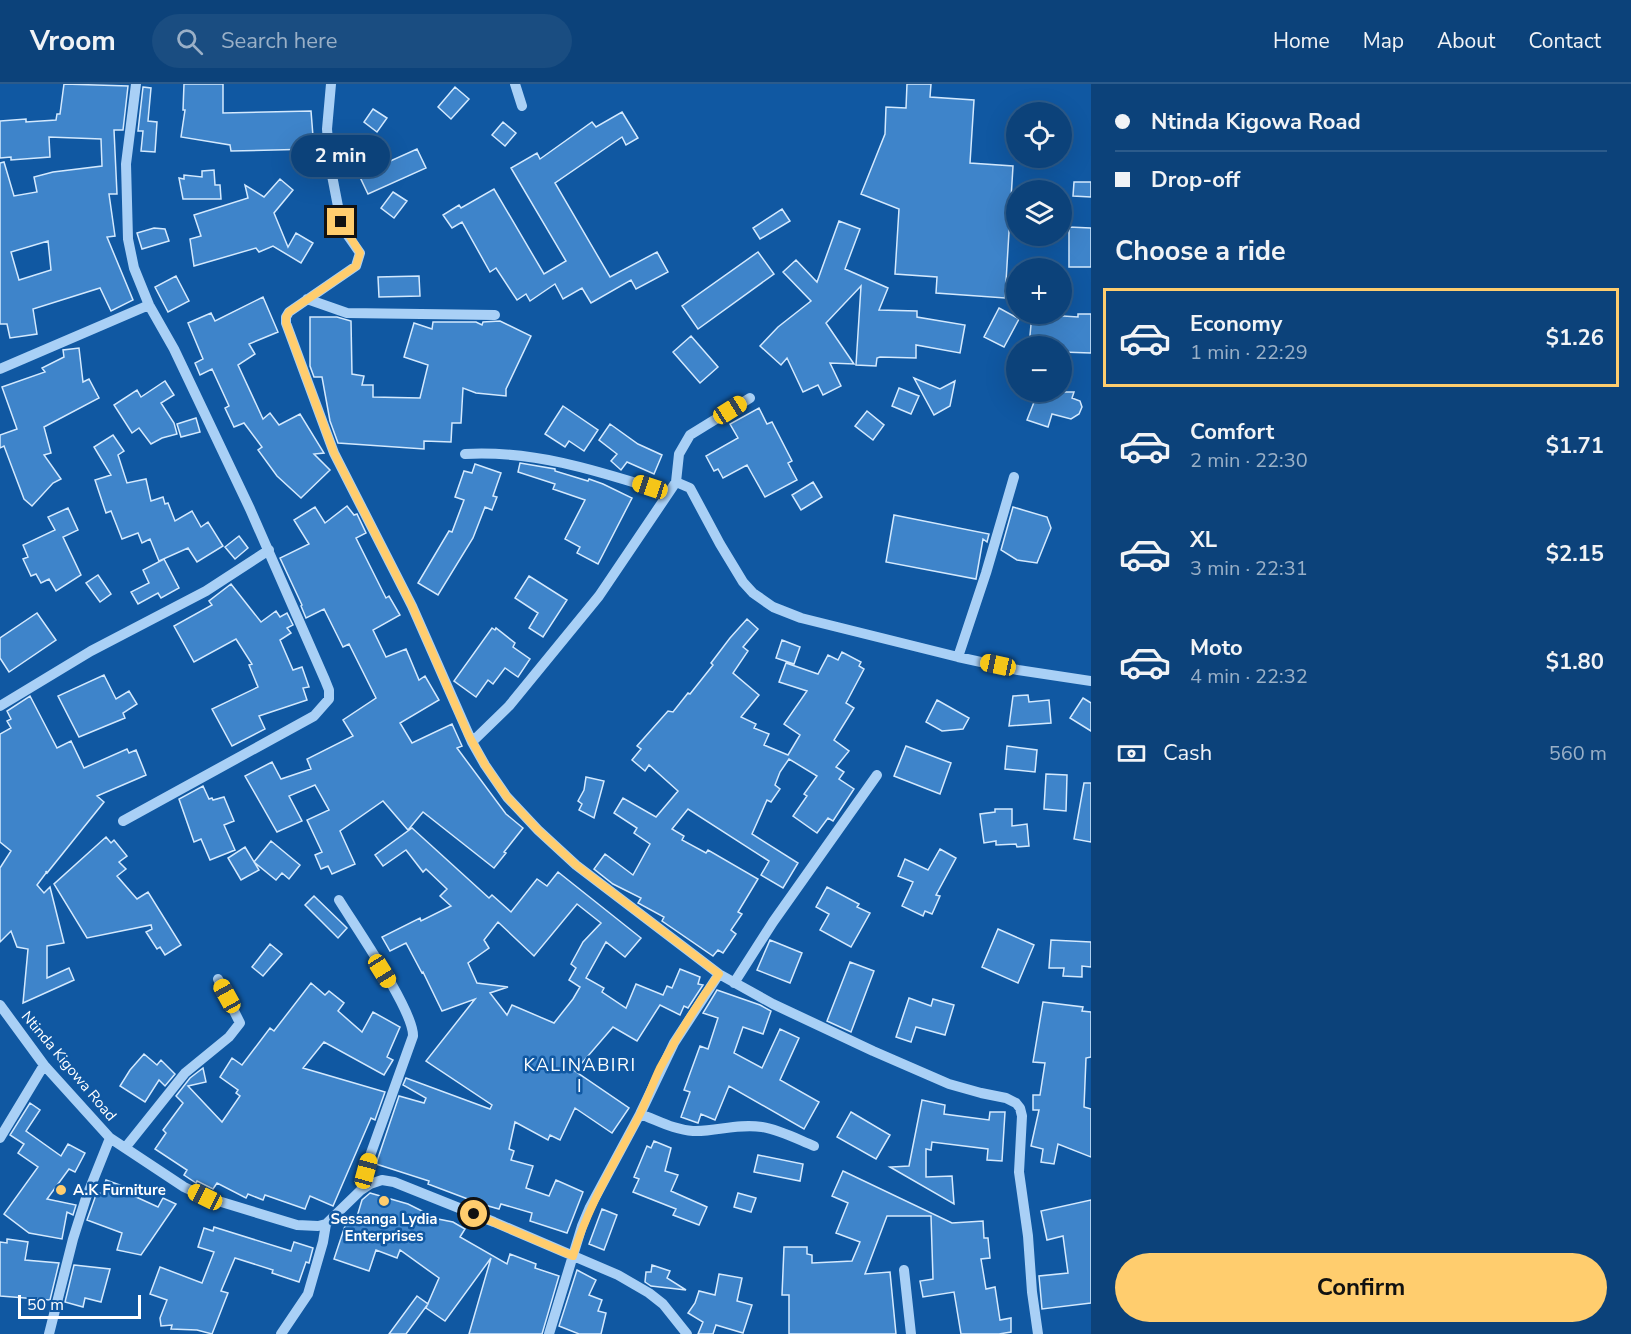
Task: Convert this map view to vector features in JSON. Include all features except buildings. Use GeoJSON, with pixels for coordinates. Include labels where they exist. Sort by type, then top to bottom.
{"type":"FeatureCollection","features":[{"type":"Feature","properties":{"kind":"street"},"geometry":{"type":"LineString","coordinates":[[123,821],[314,716],[329,699],[329,690],[268,550],[174,349],[149,305],[134,268],[127,220],[126,164],[136,84]]}},
{"type":"Feature","properties":{"kind":"street"},"geometry":{"type":"LineString","coordinates":[[331,84],[327,129],[330,165],[341,222],[360,253],[356,266],[289,312],[286,317],[305,378],[334,453],[407,596],[472,742],[485,765],[507,797],[576,865],[719,974],[773,1004],[949,1084],[1006,1098],[1016,1103],[1022,1116],[1019,1172],[1038,1334]]}},
{"type":"Feature","properties":{"kind":"street"},"geometry":{"type":"LineString","coordinates":[[515,84],[522,106]]}},
{"type":"Feature","properties":{"kind":"street"},"geometry":{"type":"LineString","coordinates":[[307,299],[348,314],[495,315]]}},
{"type":"Feature","properties":{"kind":"street"},"geometry":{"type":"LineString","coordinates":[[0,369],[149,305]]}},
{"type":"Feature","properties":{"kind":"street"},"geometry":{"type":"LineString","coordinates":[[472,742],[508,705],[599,596],[676,482],[679,454],[690,435],[750,398]]}},
{"type":"Feature","properties":{"kind":"street"},"geometry":{"type":"LineString","coordinates":[[465,454],[492,452],[540,457],[597,470],[668,493]]}},
{"type":"Feature","properties":{"kind":"street"},"geometry":{"type":"LineString","coordinates":[[958,657],[1014,477]]}},
{"type":"Feature","properties":{"kind":"street"},"geometry":{"type":"LineString","coordinates":[[676,482],[690,488],[743,582],[753,593],[772,607],[801,618],[958,657],[1018,670],[1091,681]]}},
{"type":"Feature","properties":{"kind":"street"},"geometry":{"type":"LineString","coordinates":[[0,706],[91,651],[206,591],[268,550]]}},
{"type":"Feature","properties":{"kind":"street"},"geometry":{"type":"LineString","coordinates":[[734,983],[773,922],[877,775]]}},
{"type":"Feature","properties":{"kind":"street"},"geometry":{"type":"LineString","coordinates":[[339,900],[404,1006],[414,1028],[370,1153],[361,1190]]}},
{"type":"Feature","properties":{"kind":"street"},"geometry":{"type":"LineString","coordinates":[[549,1334],[590,1207],[640,1114],[674,1043],[719,974]]}},
{"type":"Feature","properties":{"kind":"street"},"geometry":{"type":"LineString","coordinates":[[125,1148],[185,1073],[229,1037],[240,1023],[218,979]]}},
{"type":"Feature","properties":{"kind":"street","name":"Ntinda Kigowa Road"},"geometry":{"type":"LineString","coordinates":[[0,1005],[44,1065],[110,1138],[205,1197],[297,1225],[310,1227],[326,1224]]}},
{"type":"Feature","properties":{"kind":"street"},"geometry":{"type":"LineString","coordinates":[[0,1138],[44,1065]]}},
{"type":"Feature","properties":{"kind":"street"},"geometry":{"type":"LineString","coordinates":[[640,1114],[670,1126],[694,1131],[740,1125],[762,1127],[776,1130],[814,1146]]}},
{"type":"Feature","properties":{"kind":"street"},"geometry":{"type":"LineString","coordinates":[[49,1334],[73,1239],[110,1138]]}},
{"type":"Feature","properties":{"kind":"street"},"geometry":{"type":"LineString","coordinates":[[281,1334],[308,1294],[326,1224],[361,1190],[382,1180],[394,1182],[618,1275],[663,1304],[687,1334]]}},
{"type":"Feature","properties":{"kind":"street"},"geometry":{"type":"LineString","coordinates":[[904,1270],[912,1334]]}},
{"type":"Feature","properties":{"kind":"place","name":"A.K Furniture"},"geometry":{"type":"Point","coordinates":[61,1190]}},
{"type":"Feature","properties":{"kind":"place","name":"Sessanga Lydia Enterprises"},"geometry":{"type":"Point","coordinates":[384,1201]}},
{"type":"Feature","properties":{"kind":"district","name":"KALINABIRI I"},"geometry":{"type":"Point","coordinates":[580,1075]}},
{"type":"Feature","properties":{"kind":"route"},"geometry":{"type":"LineString","coordinates":[[341,222],[360,253],[356,266],[289,312],[286,323],[334,453],[412,606],[472,742],[507,797],[538,830],[576,865],[719,974],[687,1020],[659,1070],[640,1114],[590,1207],[573,1256],[474,1214]]}}]}
